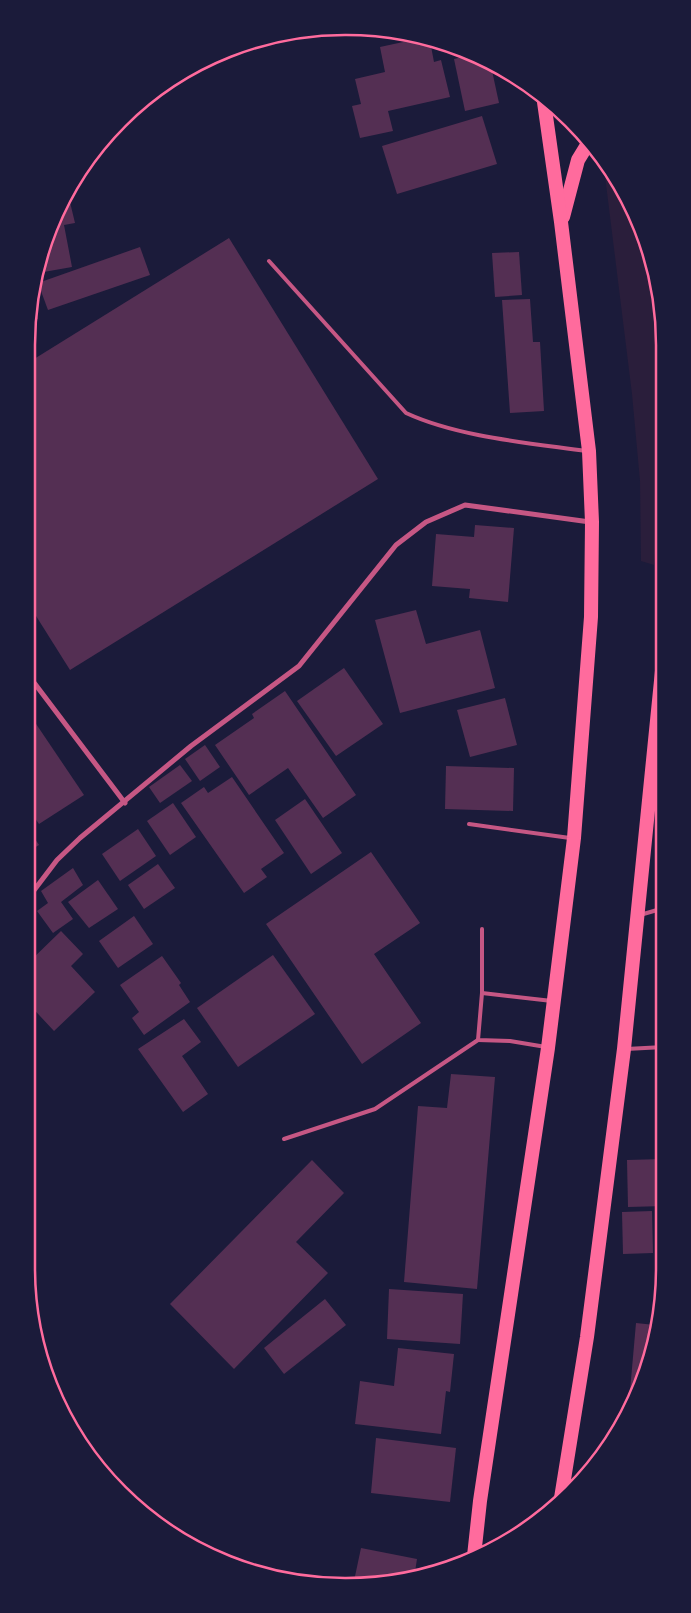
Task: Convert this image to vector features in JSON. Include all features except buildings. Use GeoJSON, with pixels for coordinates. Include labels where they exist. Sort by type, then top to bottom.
{"type":"FeatureCollection","features":[{"type":"Feature","properties":{"kind":"highway"},"geometry":{"type":"LineString","coordinates":[[475,1549],[480,1501],[548,1048],[574,838],[591,617],[592,522],[589,451],[545,107]]}},
{"type":"Feature","properties":{"kind":"highway"},"geometry":{"type":"LineString","coordinates":[[561,222],[578,160],[585,148]]}},
{"type":"Feature","properties":{"kind":"highway"},"geometry":{"type":"LineString","coordinates":[[562,1489],[587,1337],[624,1049],[656,727]]}},
{"type":"Feature","properties":{"kind":"street"},"geometry":{"type":"LineString","coordinates":[[35,889],[57,860],[80,838],[125,803],[191,746],[299,666],[396,545],[426,522],[465,505],[592,522]]}},
{"type":"Feature","properties":{"kind":"street"},"geometry":{"type":"LineString","coordinates":[[35,684],[125,803]]}},
{"type":"Feature","properties":{"kind":"lane"},"geometry":{"type":"LineString","coordinates":[[269,261],[406,413],[422,420],[508,440],[589,451]]}},
{"type":"Feature","properties":{"kind":"lane"},"geometry":{"type":"LineString","coordinates":[[469,824],[574,838]]}},
{"type":"Feature","properties":{"kind":"lane"},"geometry":{"type":"LineString","coordinates":[[636,917],[656,911]]}},
{"type":"Feature","properties":{"kind":"lane"},"geometry":{"type":"LineString","coordinates":[[478,1040],[482,993],[482,929]]}},
{"type":"Feature","properties":{"kind":"lane"},"geometry":{"type":"LineString","coordinates":[[482,993],[553,1001]]}},
{"type":"Feature","properties":{"kind":"lane"},"geometry":{"type":"LineString","coordinates":[[284,1139],[375,1109],[478,1040],[510,1041],[548,1048]]}},
{"type":"Feature","properties":{"kind":"lane"},"geometry":{"type":"LineString","coordinates":[[624,1049],[656,1047]]}},
{"type":"Feature","properties":{"kind":"shaded area"},"geometry":{"type":"Polygon","coordinates":[[[605,176],[624,208],[640,246],[653,305],[656,346],[656,543],[654,565],[641,561],[640,481],[632,394],[605,176]]]}}]}
